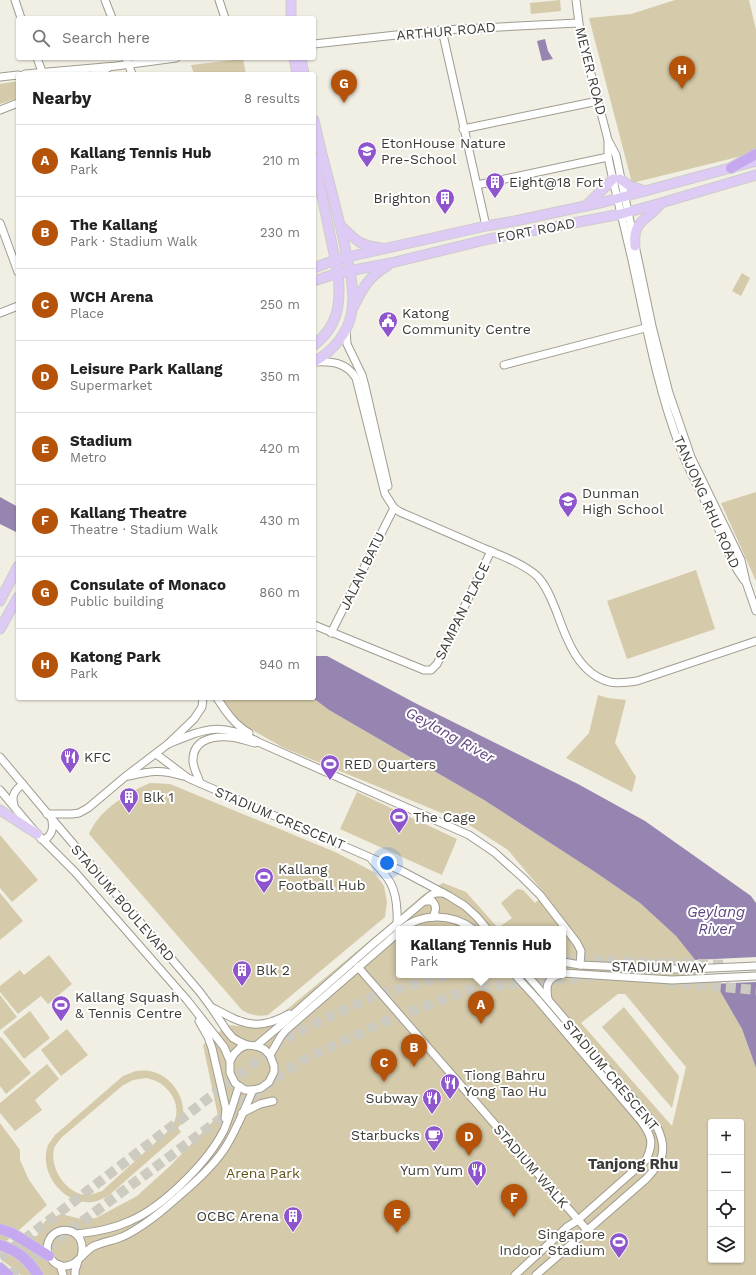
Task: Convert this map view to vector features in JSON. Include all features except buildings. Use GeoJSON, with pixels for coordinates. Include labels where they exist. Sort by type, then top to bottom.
{"type":"FeatureCollection","features":[{"type":"Feature","properties":{"kind":"highway"},"geometry":{"type":"LineString","coordinates":[[730,168],[756,154]]}},
{"type":"Feature","properties":{"kind":"highway"},"geometry":{"type":"LineString","coordinates":[[0,1229],[12,1233],[49,1256]]}},
{"type":"Feature","properties":{"kind":"highway"},"geometry":{"type":"LineString","coordinates":[[0,1245],[18,1253],[31,1263],[38,1275]]}},
{"type":"Feature","properties":{"kind":"highway"},"geometry":{"type":"LineString","coordinates":[[0,1268],[8,1275]]}},
{"type":"Feature","properties":{"kind":"main road"},"geometry":{"type":"LineString","coordinates":[[291,0],[291,16]]}},
{"type":"Feature","properties":{"kind":"main road"},"geometry":{"type":"LineString","coordinates":[[294,60],[297,72]]}},
{"type":"Feature","properties":{"kind":"main road"},"geometry":{"type":"LineString","coordinates":[[301,60],[304,72]]}},
{"type":"Feature","properties":{"kind":"main road"},"geometry":{"type":"LineString","coordinates":[[316,128],[350,270],[353,293],[352,310]]}},
{"type":"Feature","properties":{"kind":"main road","name":"FORT ROAD"},"geometry":{"type":"LineString","coordinates":[[316,267],[347,257],[620,198],[756,160]]}},
{"type":"Feature","properties":{"kind":"main road"},"geometry":{"type":"LineString","coordinates":[[316,168],[338,273],[340,301],[335,318],[326,332],[316,343]]}},
{"type":"Feature","properties":{"kind":"main road","name":"FORT ROAD"},"geometry":{"type":"LineString","coordinates":[[316,280],[350,270],[391,263],[490,239],[624,213],[756,175]]}},
{"type":"Feature","properties":{"kind":"main road"},"geometry":{"type":"LineString","coordinates":[[586,206],[616,179],[645,191]]}},
{"type":"Feature","properties":{"kind":"main road"},"geometry":{"type":"LineString","coordinates":[[635,246],[634,240],[638,225],[661,203]]}},
{"type":"Feature","properties":{"kind":"main road"},"geometry":{"type":"LineString","coordinates":[[340,225],[357,242],[370,247],[386,249]]}},
{"type":"Feature","properties":{"kind":"main road"},"geometry":{"type":"LineString","coordinates":[[316,361],[333,348],[343,335],[352,310],[367,281],[391,263]]}},
{"type":"Feature","properties":{"kind":"main road"},"geometry":{"type":"LineString","coordinates":[[0,601],[16,570]]}},
{"type":"Feature","properties":{"kind":"main road"},"geometry":{"type":"LineString","coordinates":[[0,629],[16,601]]}},
{"type":"Feature","properties":{"kind":"main road"},"geometry":{"type":"LineString","coordinates":[[0,810],[39,837]]}},
{"type":"Feature","properties":{"kind":"street"},"geometry":{"type":"LineString","coordinates":[[15,0],[20,16]]}},
{"type":"Feature","properties":{"kind":"street"},"geometry":{"type":"LineString","coordinates":[[105,0],[111,16]]}},
{"type":"Feature","properties":{"kind":"street"},"geometry":{"type":"LineString","coordinates":[[219,0],[224,16]]}},
{"type":"Feature","properties":{"kind":"street","name":"MEYER ROAD"},"geometry":{"type":"LineString","coordinates":[[576,0],[578,22],[608,140],[616,155],[616,179]]}},
{"type":"Feature","properties":{"kind":"street","name":"ARTHUR ROAD"},"geometry":{"type":"LineString","coordinates":[[316,44],[442,30],[578,22]]}},
{"type":"Feature","properties":{"kind":"street","name":"FORT ROAD"},"geometry":{"type":"LineString","coordinates":[[442,30],[486,226]]}},
{"type":"Feature","properties":{"kind":"street"},"geometry":{"type":"LineString","coordinates":[[37,60],[42,72]]}},
{"type":"Feature","properties":{"kind":"street"},"geometry":{"type":"LineString","coordinates":[[100,72],[127,61],[143,60]]}},
{"type":"Feature","properties":{"kind":"street"},"geometry":{"type":"LineString","coordinates":[[127,61],[131,72]]}},
{"type":"Feature","properties":{"kind":"street"},"geometry":{"type":"LineString","coordinates":[[53,72],[116,66]]}},
{"type":"Feature","properties":{"kind":"street"},"geometry":{"type":"LineString","coordinates":[[0,77],[16,75]]}},
{"type":"Feature","properties":{"kind":"street"},"geometry":{"type":"LineString","coordinates":[[463,129],[598,101]]}},
{"type":"Feature","properties":{"kind":"street"},"geometry":{"type":"LineString","coordinates":[[0,110],[16,105]]}},
{"type":"Feature","properties":{"kind":"street","name":"MEYER ROAD"},"geometry":{"type":"LineString","coordinates":[[608,140],[608,157],[616,179],[620,198]]}},
{"type":"Feature","properties":{"kind":"street"},"geometry":{"type":"LineString","coordinates":[[477,186],[608,157]]}},
{"type":"Feature","properties":{"kind":"street","name":"TANJONG RHU ROAD"},"geometry":{"type":"LineString","coordinates":[[620,198],[635,246],[648,327]]}},
{"type":"Feature","properties":{"kind":"street","name":"TANJONG RHU ROAD"},"geometry":{"type":"LineString","coordinates":[[624,213],[632,259],[663,395],[688,466],[733,563],[746,582],[756,611]]}},
{"type":"Feature","properties":{"kind":"street"},"geometry":{"type":"LineString","coordinates":[[0,223],[16,267]]}},
{"type":"Feature","properties":{"kind":"street"},"geometry":{"type":"LineString","coordinates":[[0,313],[16,307]]}},
{"type":"Feature","properties":{"kind":"street"},"geometry":{"type":"LineString","coordinates":[[504,365],[648,327]]}},
{"type":"Feature","properties":{"kind":"street"},"geometry":{"type":"LineString","coordinates":[[346,329],[347,344],[362,375],[365,386],[390,492],[389,499]]}},
{"type":"Feature","properties":{"kind":"street"},"geometry":{"type":"LineString","coordinates":[[316,362],[334,362],[348,368],[352,371],[356,378],[385,494],[394,508],[513,560],[537,577],[545,587],[552,600],[567,641],[576,656],[589,671],[598,678],[611,682],[622,683],[637,681],[756,641]]}},
{"type":"Feature","properties":{"kind":"street","name":"JALAN BATU"},"geometry":{"type":"LineString","coordinates":[[331,633],[394,508]]}},
{"type":"Feature","properties":{"kind":"street","name":"SAMPAN PLACE"},"geometry":{"type":"LineString","coordinates":[[331,633],[424,670],[430,670],[437,664],[491,551]]}},
{"type":"Feature","properties":{"kind":"street"},"geometry":{"type":"LineString","coordinates":[[316,626],[331,633]]}},
{"type":"Feature","properties":{"kind":"street"},"geometry":{"type":"LineString","coordinates":[[39,837],[46,839],[52,832],[50,817],[72,814],[88,808],[126,776],[168,744],[194,719],[202,707],[203,700]]}},
{"type":"Feature","properties":{"kind":"street"},"geometry":{"type":"LineString","coordinates":[[218,700],[240,728],[267,746]]}},
{"type":"Feature","properties":{"kind":"street"},"geometry":{"type":"LineString","coordinates":[[168,744],[196,733],[216,729],[244,734],[267,746],[469,835],[494,852],[540,895],[564,926]]}},
{"type":"Feature","properties":{"kind":"street"},"geometry":{"type":"LineString","coordinates":[[200,783],[193,761],[198,745],[204,740],[211,737],[230,736],[267,746]]}},
{"type":"Feature","properties":{"kind":"street","name":"STADIUM CRESCENT"},"geometry":{"type":"LineString","coordinates":[[156,754],[188,778],[402,871],[465,906],[484,926]]}},
{"type":"Feature","properties":{"kind":"street","name":"STADIUM BOULEVARD"},"geometry":{"type":"LineString","coordinates":[[0,757],[211,1007],[227,1031],[233,1038],[247,1046]]}},
{"type":"Feature","properties":{"kind":"street"},"geometry":{"type":"LineString","coordinates":[[126,776],[160,770],[188,778]]}},
{"type":"Feature","properties":{"kind":"street"},"geometry":{"type":"LineString","coordinates":[[15,808],[13,796],[16,789],[23,784]]}},
{"type":"Feature","properties":{"kind":"street","name":"STADIUM BOULEVARD"},"geometry":{"type":"LineString","coordinates":[[0,790],[39,837],[75,872],[187,1000],[224,1047],[230,1062],[230,1073],[232,1078],[239,1086]]}},
{"type":"Feature","properties":{"kind":"street"},"geometry":{"type":"LineString","coordinates":[[369,857],[386,875],[393,886],[396,896],[398,926]]}},
{"type":"Feature","properties":{"kind":"street"},"geometry":{"type":"LineString","coordinates":[[402,926],[424,901],[436,893],[443,893]]}},
{"type":"Feature","properties":{"kind":"street"},"geometry":{"type":"LineString","coordinates":[[424,901],[432,901],[435,904],[436,912],[434,917]]}},
{"type":"Feature","properties":{"kind":"street"},"geometry":{"type":"LineString","coordinates":[[405,926],[421,919],[434,917],[450,918],[468,926]]}},
{"type":"Feature","properties":{"kind":"street"},"geometry":{"type":"LineString","coordinates":[[566,929],[581,951],[580,965]]}},
{"type":"Feature","properties":{"kind":"street"},"geometry":{"type":"LineString","coordinates":[[256,1046],[373,944],[396,931]]}},
{"type":"Feature","properties":{"kind":"street"},"geometry":{"type":"LineString","coordinates":[[270,1055],[286,1030],[396,932]]}},
{"type":"Feature","properties":{"kind":"street","name":"STADIUM WAY"},"geometry":{"type":"LineString","coordinates":[[566,963],[580,965],[669,969],[756,966]]}},
{"type":"Feature","properties":{"kind":"street","name":"STADIUM WALK"},"geometry":{"type":"LineString","coordinates":[[358,967],[587,1230]]}},
{"type":"Feature","properties":{"kind":"street","name":"STADIUM WAY"},"geometry":{"type":"LineString","coordinates":[[566,974],[672,980],[756,976]]}},
{"type":"Feature","properties":{"kind":"street","name":"STADIUM WALK"},"geometry":{"type":"LineString","coordinates":[[515,1275],[646,1160],[652,1143],[650,1136],[641,1121],[519,978]]}},
{"type":"Feature","properties":{"kind":"street","name":"STADIUM CRESCENT"},"geometry":{"type":"LineString","coordinates":[[530,978],[657,1127],[662,1137],[663,1152],[656,1168],[646,1179],[536,1275]]}},
{"type":"Feature","properties":{"kind":"street"},"geometry":{"type":"LineString","coordinates":[[548,999],[546,988],[548,983],[553,978]]}},
{"type":"Feature","properties":{"kind":"street"},"geometry":{"type":"LineString","coordinates":[[187,1000],[208,1037],[212,1048],[226,1109],[224,1130]]}},
{"type":"Feature","properties":{"kind":"street"},"geometry":{"type":"LineString","coordinates":[[211,1007],[240,1021],[255,1025],[277,1021],[303,1006]]}},
{"type":"Feature","properties":{"kind":"street"},"geometry":{"type":"LineString","coordinates":[[77,1234],[102,1231],[131,1221],[151,1210],[174,1191],[194,1171],[206,1157],[224,1130],[239,1086],[245,1090],[261,1088],[266,1086],[272,1077],[274,1066],[270,1055],[264,1049],[256,1046],[240,1048],[234,1054],[230,1062]]}},
{"type":"Feature","properties":{"kind":"street"},"geometry":{"type":"LineString","coordinates":[[75,1275],[75,1271],[79,1259],[83,1249],[82,1241],[77,1234],[71,1231],[64,1230],[57,1232],[52,1236],[48,1242],[47,1249],[49,1256],[53,1262],[66,1266],[73,1264],[79,1259],[94,1247],[117,1239],[138,1229],[152,1220],[199,1178],[223,1151],[229,1142],[253,1090]]}},
{"type":"Feature","properties":{"kind":"street"},"geometry":{"type":"LineString","coordinates":[[242,1113],[260,1104],[273,1101]]}},
{"type":"Feature","properties":{"kind":"street"},"geometry":{"type":"LineString","coordinates":[[60,1265],[63,1275]]}},
{"type":"Feature","properties":{"kind":"green space"},"geometry":{"type":"Polygon","coordinates":[[[560,0],[561,11],[531,14],[530,3],[560,0]]]}},
{"type":"Feature","properties":{"kind":"green space"},"geometry":{"type":"Polygon","coordinates":[[[675,0],[749,0],[756,30],[756,148],[742,156],[632,183],[589,18],[631,14],[675,0]]]}},
{"type":"Feature","properties":{"kind":"green space"},"geometry":{"type":"Polygon","coordinates":[[[243,60],[246,72],[193,72],[191,65],[243,60]]]}},
{"type":"Feature","properties":{"kind":"green space"},"geometry":{"type":"Polygon","coordinates":[[[16,81],[16,99],[0,104],[0,84],[16,81]]]}},
{"type":"Feature","properties":{"kind":"green space"},"geometry":{"type":"Polygon","coordinates":[[[742,273],[750,278],[741,296],[732,291],[742,273]]]}},
{"type":"Feature","properties":{"kind":"green space"},"geometry":{"type":"Polygon","coordinates":[[[756,492],[756,581],[721,503],[756,492]]]}},
{"type":"Feature","properties":{"kind":"green space"},"geometry":{"type":"Polygon","coordinates":[[[696,570],[715,629],[627,659],[607,601],[696,570]]]}},
{"type":"Feature","properties":{"kind":"green space"},"geometry":{"type":"Polygon","coordinates":[[[598,695],[626,700],[615,743],[636,777],[632,792],[566,758],[589,733],[598,695]]]}},
{"type":"Feature","properties":{"kind":"green space","name":"Arena Park"},"geometry":{"type":"Polygon","coordinates":[[[223,700],[316,700],[329,710],[484,800],[595,872],[640,903],[676,936],[720,991],[742,1029],[756,1068],[756,1275],[21,1275],[2,1260],[8,1247],[14,1240],[23,1237],[37,1236],[45,1221],[61,1214],[81,1219],[96,1218],[137,1196],[170,1166],[218,1116],[203,1045],[228,1025],[250,1027],[273,1021],[424,894],[443,883],[466,892],[496,926],[396,926],[396,978],[566,978],[566,926],[501,926],[512,918],[501,903],[517,889],[523,890],[535,903],[545,894],[508,850],[466,823],[284,748],[240,723],[223,700]],[[618,994],[581,1023],[672,1126],[686,1067],[625,994],[618,994]]]}},
{"type":"Feature","properties":{"kind":"green space","name":"Kallang Football Hub"},"geometry":{"type":"Polygon","coordinates":[[[150,783],[170,784],[335,852],[374,872],[384,886],[387,902],[385,917],[268,1015],[255,1015],[242,1010],[89,834],[100,817],[115,803],[123,797],[150,783]]]}},
{"type":"Feature","properties":{"kind":"green space","name":"The Cage"},"geometry":{"type":"Polygon","coordinates":[[[357,792],[457,839],[442,875],[340,829],[357,792]]]}},
{"type":"Feature","properties":{"kind":"green space"},"geometry":{"type":"Polygon","coordinates":[[[0,835],[38,880],[12,902],[0,888],[0,835]]]}},
{"type":"Feature","properties":{"kind":"green space"},"geometry":{"type":"Polygon","coordinates":[[[0,893],[23,921],[0,940],[0,893]]]}},
{"type":"Feature","properties":{"kind":"green space"},"geometry":{"type":"Polygon","coordinates":[[[49,955],[72,984],[48,1004],[41,996],[18,1014],[0,992],[0,986],[20,970],[24,975],[49,955]]]}},
{"type":"Feature","properties":{"kind":"green space"},"geometry":{"type":"Polygon","coordinates":[[[0,995],[17,1017],[0,1030],[0,995]]]}},
{"type":"Feature","properties":{"kind":"green space"},"geometry":{"type":"Polygon","coordinates":[[[624,1007],[679,1076],[672,1108],[602,1027],[624,1007]]]}},
{"type":"Feature","properties":{"kind":"green space"},"geometry":{"type":"Polygon","coordinates":[[[30,1011],[50,1038],[24,1059],[3,1032],[30,1011]]]}},
{"type":"Feature","properties":{"kind":"green space"},"geometry":{"type":"Polygon","coordinates":[[[67,1029],[88,1055],[61,1076],[41,1050],[67,1029]]]}},
{"type":"Feature","properties":{"kind":"green space"},"geometry":{"type":"Polygon","coordinates":[[[1,1037],[31,1073],[6,1094],[0,1086],[1,1037]]]}},
{"type":"Feature","properties":{"kind":"green space"},"geometry":{"type":"Polygon","coordinates":[[[47,1064],[59,1079],[35,1100],[42,1110],[15,1131],[0,1113],[0,1103],[47,1064]]]}},
{"type":"Feature","properties":{"kind":"green space"},"geometry":{"type":"Polygon","coordinates":[[[136,1071],[147,1071],[157,1073],[170,1082],[176,1088],[182,1103],[182,1121],[178,1128],[181,1132],[107,1197],[92,1202],[81,1202],[71,1198],[55,1185],[47,1166],[46,1155],[48,1145],[55,1135],[123,1076],[136,1071]],[[146,1078],[133,1080],[122,1086],[61,1138],[54,1149],[54,1165],[57,1173],[68,1187],[82,1194],[90,1195],[102,1191],[167,1132],[173,1124],[177,1111],[175,1101],[166,1088],[155,1081],[146,1078]]]}},
{"type":"Feature","properties":{"kind":"green space"},"geometry":{"type":"Polygon","coordinates":[[[0,1123],[20,1150],[20,1160],[29,1180],[47,1205],[0,1247],[0,1123]]]}},
{"type":"Feature","properties":{"kind":"water"},"geometry":{"type":"Polygon","coordinates":[[[545,39],[548,51],[553,59],[542,61],[537,41],[545,39]]]}},
{"type":"Feature","properties":{"kind":"water"},"geometry":{"type":"Polygon","coordinates":[[[0,497],[16,506],[16,532],[0,524],[0,497]]]}},
{"type":"Feature","properties":{"kind":"water","name":"Geylang River"},"geometry":{"type":"Polygon","coordinates":[[[316,656],[327,656],[417,704],[578,784],[645,821],[751,896],[756,903],[756,1068],[742,1029],[720,991],[676,936],[640,903],[484,800],[329,710],[316,700],[316,656]]]}},
{"type":"Feature","properties":{"kind":"pier"},"geometry":{"type":"Polygon","coordinates":[[[756,957],[756,982],[712,984],[694,960],[756,957]]]}},
{"type":"Feature","properties":{"kind":"tunnel"},"geometry":{"type":"LineString","coordinates":[[566,961],[727,965]]}},
{"type":"Feature","properties":{"kind":"tunnel"},"geometry":{"type":"LineString","coordinates":[[10,1275],[270,1082],[303,1060],[386,1021],[473,988],[595,976]]}},
{"type":"Feature","properties":{"kind":"tunnel"},"geometry":{"type":"LineString","coordinates":[[0,1258],[291,1035],[374,996],[437,978]]}},
{"type":"Feature","properties":{"kind":"tunnel"},"geometry":{"type":"LineString","coordinates":[[666,982],[756,990]]}},
{"type":"Feature","properties":{"kind":"place","name":"Katong Park"},"geometry":{"type":"Point","coordinates":[682,89]}},
{"type":"Feature","properties":{"kind":"place","name":"Consulate of Monaco"},"geometry":{"type":"Point","coordinates":[344,103]}},
{"type":"Feature","properties":{"kind":"place","name":"EtonHouse Nature Pre-School"},"geometry":{"type":"Point","coordinates":[367,168]}},
{"type":"Feature","properties":{"kind":"place","name":"Eight@18 Fort"},"geometry":{"type":"Point","coordinates":[495,199]}},
{"type":"Feature","properties":{"kind":"place","name":"Brighton"},"geometry":{"type":"Point","coordinates":[445,215]}},
{"type":"Feature","properties":{"kind":"place","name":"Katong Community Centre"},"geometry":{"type":"Point","coordinates":[388,338]}},
{"type":"Feature","properties":{"kind":"place","name":"Dunman High School"},"geometry":{"type":"Point","coordinates":[568,518]}},
{"type":"Feature","properties":{"kind":"place","name":"KFC"},"geometry":{"type":"Point","coordinates":[70,774]}},
{"type":"Feature","properties":{"kind":"place","name":"RED Quarters"},"geometry":{"type":"Point","coordinates":[330,781]}},
{"type":"Feature","properties":{"kind":"place","name":"Blk 1"},"geometry":{"type":"Point","coordinates":[129,814]}},
{"type":"Feature","properties":{"kind":"place","name":"The Cage"},"geometry":{"type":"Point","coordinates":[399,834]}},
{"type":"Feature","properties":{"kind":"place","name":"Kallang Football Hub"},"geometry":{"type":"Point","coordinates":[264,894]}},
{"type":"Feature","properties":{"kind":"place","name":"Blk 2"},"geometry":{"type":"Point","coordinates":[242,987]}},
{"type":"Feature","properties":{"kind":"place","name":"Kallang Squash & Tennis Centre"},"geometry":{"type":"Point","coordinates":[61,1022]}},
{"type":"Feature","properties":{"kind":"place","name":"Kallang Tennis Hub"},"geometry":{"type":"Point","coordinates":[481,1024]}},
{"type":"Feature","properties":{"kind":"place","name":"The Kallang"},"geometry":{"type":"Point","coordinates":[414,1067]}},
{"type":"Feature","properties":{"kind":"place","name":"WCH Arena"},"geometry":{"type":"Point","coordinates":[384,1082]}},
{"type":"Feature","properties":{"kind":"place","name":"Tiong Bahru Yong Tao Hu"},"geometry":{"type":"Point","coordinates":[450,1100]}},
{"type":"Feature","properties":{"kind":"place","name":"Subway"},"geometry":{"type":"Point","coordinates":[432,1115]}},
{"type":"Feature","properties":{"kind":"place","name":"Starbucks"},"geometry":{"type":"Point","coordinates":[434,1152]}},
{"type":"Feature","properties":{"kind":"place","name":"Leisure Park Kallang"},"geometry":{"type":"Point","coordinates":[469,1156]}},
{"type":"Feature","properties":{"kind":"place","name":"Yum Yum"},"geometry":{"type":"Point","coordinates":[477,1187]}},
{"type":"Feature","properties":{"kind":"place","name":"Kallang Theatre"},"geometry":{"type":"Point","coordinates":[514,1217]}},
{"type":"Feature","properties":{"kind":"place","name":"OCBC Arena"},"geometry":{"type":"Point","coordinates":[293,1233]}},
{"type":"Feature","properties":{"kind":"place","name":"Stadium"},"geometry":{"type":"Point","coordinates":[397,1233]}},
{"type":"Feature","properties":{"kind":"place","name":"Singapore Indoor Stadium"},"geometry":{"type":"Point","coordinates":[619,1259]}},
{"type":"Feature","properties":{"kind":"district","name":"Tanjong Rhu"},"geometry":{"type":"Point","coordinates":[633,1164]}}]}
